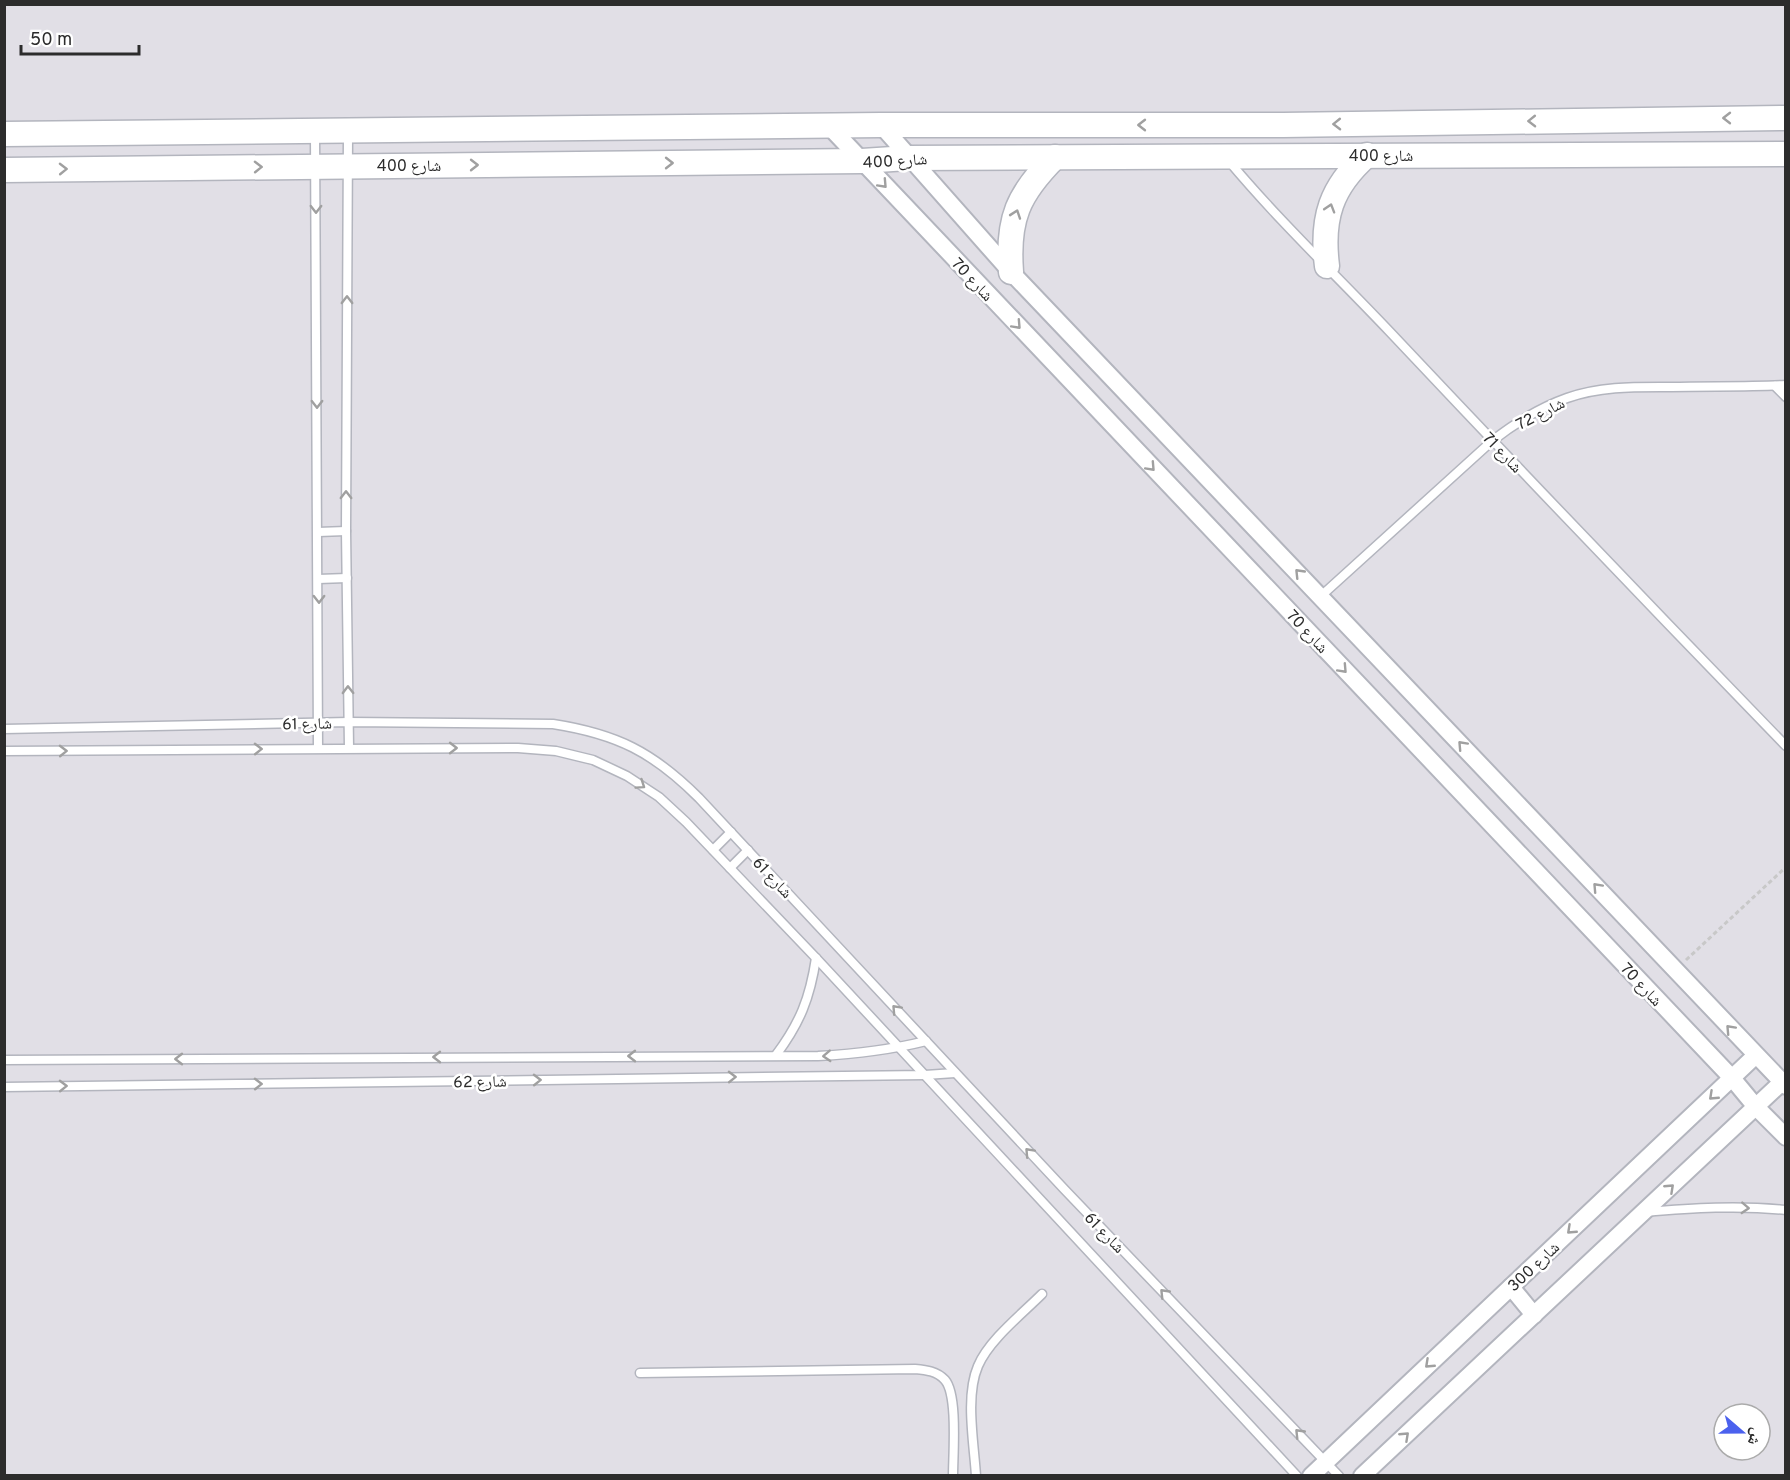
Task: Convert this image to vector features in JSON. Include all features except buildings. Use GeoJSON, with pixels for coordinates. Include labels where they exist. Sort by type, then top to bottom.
{"type":"FeatureCollection","features":[{"type":"Feature","properties":{"kind":"street","name":"شارع 400"},"geometry":{"type":"LineString","coordinates":[[4,134],[881,125],[1283,125],[1785,118]]}},
{"type":"Feature","properties":{"kind":"street","name":"شارع 70"},"geometry":{"type":"LineString","coordinates":[[881,125],[1011,272],[1784,1084]]}},
{"type":"Feature","properties":{"kind":"street","name":"شارع 70"},"geometry":{"type":"LineString","coordinates":[[829,126],[1732,1078],[1785,1137]]}},
{"type":"Feature","properties":{"kind":"street"},"geometry":{"type":"LineString","coordinates":[[1327,266],[1324,245],[1330,204],[1339,185],[1367,154]]}},
{"type":"Feature","properties":{"kind":"street","name":"شارع 400"},"geometry":{"type":"LineString","coordinates":[[4,170],[1224,155],[1785,154]]}},
{"type":"Feature","properties":{"kind":"street"},"geometry":{"type":"LineString","coordinates":[[1011,272],[1009,247],[1022,198],[1035,177],[1055,157]]}},
{"type":"Feature","properties":{"kind":"street","name":"شارع 300"},"geometry":{"type":"LineString","coordinates":[[1311,1476],[1755,1056]]}},
{"type":"Feature","properties":{"kind":"street"},"geometry":{"type":"LineString","coordinates":[[1362,1476],[1756,1107],[1784,1084]]}},
{"type":"Feature","properties":{"kind":"street"},"geometry":{"type":"LineString","coordinates":[[1511,1287],[1534,1315]]}},
{"type":"Feature","properties":{"kind":"lane"},"geometry":{"type":"LineString","coordinates":[[348,129],[346,531],[349,748]]}},
{"type":"Feature","properties":{"kind":"lane"},"geometry":{"type":"LineString","coordinates":[[315,130],[318,748]]}},
{"type":"Feature","properties":{"kind":"lane","name":"شارع 71"},"geometry":{"type":"LineString","coordinates":[[1224,155],[1284,223],[1785,746]]}},
{"type":"Feature","properties":{"kind":"lane"},"geometry":{"type":"LineString","coordinates":[[1775,386],[1785,397]]}},
{"type":"Feature","properties":{"kind":"lane","name":"شارع 72"},"geometry":{"type":"LineString","coordinates":[[1321,596],[1492,441],[1541,409],[1597,390],[1626,387],[1785,386]]}},
{"type":"Feature","properties":{"kind":"lane"},"geometry":{"type":"LineString","coordinates":[[318,532],[346,531]]}},
{"type":"Feature","properties":{"kind":"lane"},"geometry":{"type":"LineString","coordinates":[[318,579],[347,578]]}},
{"type":"Feature","properties":{"kind":"lane","name":"شارع 61"},"geometry":{"type":"LineString","coordinates":[[4,729],[349,722],[553,724],[586,729],[618,740],[648,755],[676,774],[1065,1190],[1339,1476]]}},
{"type":"Feature","properties":{"kind":"lane","name":"شارع 61"},"geometry":{"type":"LineString","coordinates":[[4,751],[518,748],[556,751],[593,760],[627,776],[659,796],[713,850],[1297,1476]]}},
{"type":"Feature","properties":{"kind":"lane"},"geometry":{"type":"LineString","coordinates":[[713,850],[731,832]]}},
{"type":"Feature","properties":{"kind":"lane"},"geometry":{"type":"LineString","coordinates":[[730,868],[748,850]]}},
{"type":"Feature","properties":{"kind":"lane"},"geometry":{"type":"LineString","coordinates":[[776,1055],[792,1034],[804,1010],[812,984],[816,958]]}},
{"type":"Feature","properties":{"kind":"lane","name":"شارع 62"},"geometry":{"type":"LineString","coordinates":[[4,1060],[818,1056],[860,1054],[900,1048],[926,1041]]}},
{"type":"Feature","properties":{"kind":"lane","name":"شارع 62"},"geometry":{"type":"LineString","coordinates":[[4,1087],[925,1075],[955,1072]]}},
{"type":"Feature","properties":{"kind":"lane"},"geometry":{"type":"LineString","coordinates":[[1645,1212],[1736,1207],[1785,1210]]}},
{"type":"Feature","properties":{"kind":"lane"},"geometry":{"type":"LineString","coordinates":[[976,1476],[972,1387],[978,1366],[990,1347],[1042,1294]]}},
{"type":"Feature","properties":{"kind":"lane"},"geometry":{"type":"LineString","coordinates":[[640,1373],[932,1370],[946,1381],[951,1394],[953,1476]]}},
{"type":"Feature","properties":{"kind":"path"},"geometry":{"type":"LineString","coordinates":[[1675,969],[1785,867]]}},
{"type":"Feature","properties":{"kind":"shaded area"},"geometry":{"type":"Polygon","coordinates":[[[5,5],[1785,5],[1785,1475],[5,1476],[5,5]]]}}]}
